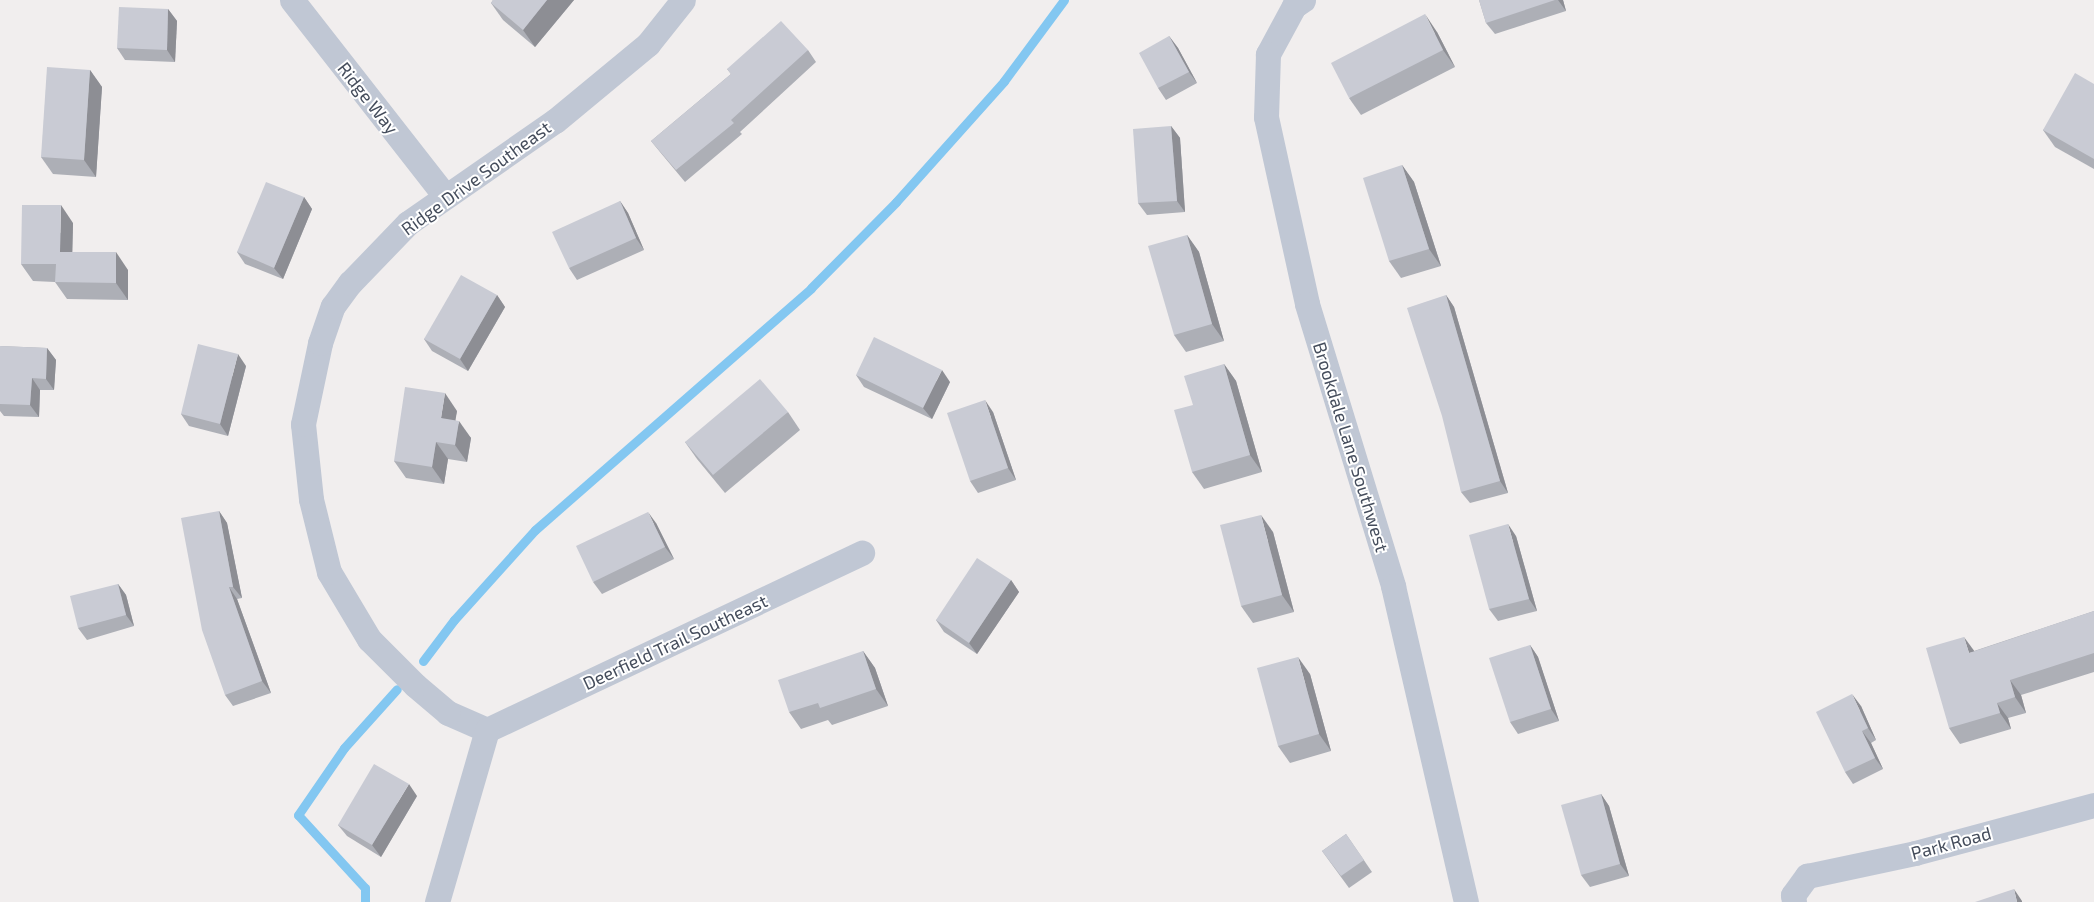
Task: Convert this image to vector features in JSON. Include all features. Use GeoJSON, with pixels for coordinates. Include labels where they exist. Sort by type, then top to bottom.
{"type":"FeatureCollection","features":[{"type":"Feature","properties":{"kind":"street","name":"Ridge Way"},"geometry":{"type":"LineString","coordinates":[[292,0],[445,196]]}},
{"type":"Feature","properties":{"kind":"street","name":"Ridge Drive Southeast"},"geometry":{"type":"LineString","coordinates":[[487,730],[448,713],[415,685],[369,640],[349,610],[326,563],[311,499],[304,424],[313,370],[333,306],[350,283],[408,223],[555,121],[648,44],[683,0]]}},
{"type":"Feature","properties":{"kind":"street","name":"Brookdale Lane Southwest"},"geometry":{"type":"LineString","coordinates":[[1303,0],[1294,6],[1268,54],[1266,117],[1307,304],[1393,586],[1466,902]]}},
{"type":"Feature","properties":{"kind":"street","name":"Deerfield Trail Southeast"},"geometry":{"type":"LineString","coordinates":[[487,730],[862,553]]}},
{"type":"Feature","properties":{"kind":"street"},"geometry":{"type":"LineString","coordinates":[[437,902],[487,730]]}},
{"type":"Feature","properties":{"kind":"street","name":"Park Road"},"geometry":{"type":"LineString","coordinates":[[1794,902],[1793,895],[1807,876],[1915,853],[2094,805]]}},
{"type":"Feature","properties":{"kind":"building"},"geometry":{"type":"Polygon","coordinates":[[[493,0],[547,0],[523,30],[491,3],[493,0]]]}},
{"type":"Feature","properties":{"kind":"building"},"geometry":{"type":"Polygon","coordinates":[[[1479,0],[1555,0],[1486,23],[1479,0]]]}},
{"type":"Feature","properties":{"kind":"building"},"geometry":{"type":"Polygon","coordinates":[[[119,7],[168,9],[167,50],[117,48],[119,7]]]}},
{"type":"Feature","properties":{"kind":"building"},"geometry":{"type":"Polygon","coordinates":[[[1425,14],[1443,50],[1349,98],[1331,63],[1425,14]]]}},
{"type":"Feature","properties":{"kind":"building"},"geometry":{"type":"Polygon","coordinates":[[[781,21],[808,50],[731,120],[734,123],[676,170],[651,141],[731,74],[727,69],[781,21]]]}},
{"type":"Feature","properties":{"kind":"building"},"geometry":{"type":"Polygon","coordinates":[[[1169,36],[1189,72],[1158,88],[1139,53],[1169,36]]]}},
{"type":"Feature","properties":{"kind":"building"},"geometry":{"type":"Polygon","coordinates":[[[47,67],[90,70],[84,160],[41,157],[47,67]]]}},
{"type":"Feature","properties":{"kind":"building"},"geometry":{"type":"Polygon","coordinates":[[[2075,73],[2094,84],[2094,159],[2043,130],[2075,73]]]}},
{"type":"Feature","properties":{"kind":"building"},"geometry":{"type":"Polygon","coordinates":[[[1171,126],[1177,201],[1138,203],[1133,129],[1171,126]]]}},
{"type":"Feature","properties":{"kind":"building"},"geometry":{"type":"Polygon","coordinates":[[[1402,165],[1429,249],[1389,261],[1363,178],[1402,165]]]}},
{"type":"Feature","properties":{"kind":"building"},"geometry":{"type":"Polygon","coordinates":[[[266,182],[304,197],[274,268],[237,252],[266,182]]]}},
{"type":"Feature","properties":{"kind":"building"},"geometry":{"type":"Polygon","coordinates":[[[620,201],[636,238],[569,268],[552,232],[620,201]]]}},
{"type":"Feature","properties":{"kind":"building"},"geometry":{"type":"Polygon","coordinates":[[[22,205],[61,205],[60,252],[116,252],[116,283],[55,282],[56,264],[21,264],[22,205]]]}},
{"type":"Feature","properties":{"kind":"building"},"geometry":{"type":"Polygon","coordinates":[[[1187,235],[1212,324],[1174,335],[1148,246],[1187,235]]]}},
{"type":"Feature","properties":{"kind":"building"},"geometry":{"type":"Polygon","coordinates":[[[461,275],[497,295],[460,359],[424,339],[461,275]]]}},
{"type":"Feature","properties":{"kind":"building"},"geometry":{"type":"Polygon","coordinates":[[[1446,295],[1500,481],[1461,492],[1442,416],[1407,308],[1446,295]]]}},
{"type":"Feature","properties":{"kind":"building"},"geometry":{"type":"Polygon","coordinates":[[[874,337],[942,370],[923,408],[856,375],[874,337]]]}},
{"type":"Feature","properties":{"kind":"building"},"geometry":{"type":"Polygon","coordinates":[[[198,344],[238,354],[220,424],[181,414],[198,344]]]}},
{"type":"Feature","properties":{"kind":"building"},"geometry":{"type":"Polygon","coordinates":[[[0,346],[47,348],[46,379],[32,378],[30,405],[0,404],[0,346]]]}},
{"type":"Feature","properties":{"kind":"building"},"geometry":{"type":"Polygon","coordinates":[[[1224,364],[1250,455],[1192,472],[1174,410],[1193,405],[1184,376],[1224,364]]]}},
{"type":"Feature","properties":{"kind":"building"},"geometry":{"type":"Polygon","coordinates":[[[760,379],[788,412],[713,475],[685,442],[760,379]]]}},
{"type":"Feature","properties":{"kind":"building"},"geometry":{"type":"Polygon","coordinates":[[[405,387],[445,393],[441,418],[459,421],[455,445],[436,442],[432,467],[394,461],[405,387]]]}},
{"type":"Feature","properties":{"kind":"building"},"geometry":{"type":"Polygon","coordinates":[[[985,400],[1008,468],[970,481],[947,413],[985,400]]]}},
{"type":"Feature","properties":{"kind":"building"},"geometry":{"type":"Polygon","coordinates":[[[219,511],[233,587],[229,587],[262,681],[225,695],[202,630],[181,518],[219,511]]]}},
{"type":"Feature","properties":{"kind":"building"},"geometry":{"type":"Polygon","coordinates":[[[648,512],[665,547],[593,582],[576,546],[648,512]]]}},
{"type":"Feature","properties":{"kind":"building"},"geometry":{"type":"Polygon","coordinates":[[[1261,515],[1282,595],[1241,606],[1220,525],[1261,515]]]}},
{"type":"Feature","properties":{"kind":"building"},"geometry":{"type":"Polygon","coordinates":[[[1508,524],[1529,599],[1489,609],[1469,535],[1508,524]]]}},
{"type":"Feature","properties":{"kind":"building"},"geometry":{"type":"Polygon","coordinates":[[[977,558],[1011,580],[969,643],[936,620],[977,558]]]}},
{"type":"Feature","properties":{"kind":"building"},"geometry":{"type":"Polygon","coordinates":[[[118,584],[126,615],[78,628],[70,596],[118,584]]]}},
{"type":"Feature","properties":{"kind":"building"},"geometry":{"type":"Polygon","coordinates":[[[2094,611],[2094,653],[2010,680],[2015,697],[1997,703],[2000,713],[1949,728],[1926,648],[1964,637],[1969,653],[2094,611]]]}},
{"type":"Feature","properties":{"kind":"building"},"geometry":{"type":"Polygon","coordinates":[[[1530,645],[1551,709],[1510,722],[1489,658],[1530,645]]]}},
{"type":"Feature","properties":{"kind":"building"},"geometry":{"type":"Polygon","coordinates":[[[863,651],[876,689],[820,708],[818,703],[789,712],[778,680],[863,651]]]}},
{"type":"Feature","properties":{"kind":"building"},"geometry":{"type":"Polygon","coordinates":[[[1298,657],[1319,734],[1278,746],[1257,668],[1298,657]]]}},
{"type":"Feature","properties":{"kind":"building"},"geometry":{"type":"Polygon","coordinates":[[[1852,694],[1868,728],[1862,731],[1875,758],[1845,772],[1816,712],[1852,694]]]}},
{"type":"Feature","properties":{"kind":"building"},"geometry":{"type":"Polygon","coordinates":[[[374,764],[409,784],[372,845],[338,825],[374,764]]]}},
{"type":"Feature","properties":{"kind":"building"},"geometry":{"type":"Polygon","coordinates":[[[1601,794],[1620,864],[1581,875],[1561,805],[1601,794]]]}},
{"type":"Feature","properties":{"kind":"building"},"geometry":{"type":"Polygon","coordinates":[[[1346,834],[1364,860],[1341,876],[1322,851],[1346,834]]]}},
{"type":"Feature","properties":{"kind":"building"},"geometry":{"type":"Polygon","coordinates":[[[2014,889],[2017,902],[1975,902],[2014,889]]]}},
{"type":"Feature","properties":{"kind":"waterway"},"geometry":{"type":"LineString","coordinates":[[423,661],[454,620],[535,530],[811,288],[896,202],[1004,81],[1064,0]]}},
{"type":"Feature","properties":{"kind":"waterway"},"geometry":{"type":"LineString","coordinates":[[365,902],[365,888],[298,815],[344,748],[397,689]]}}]}
